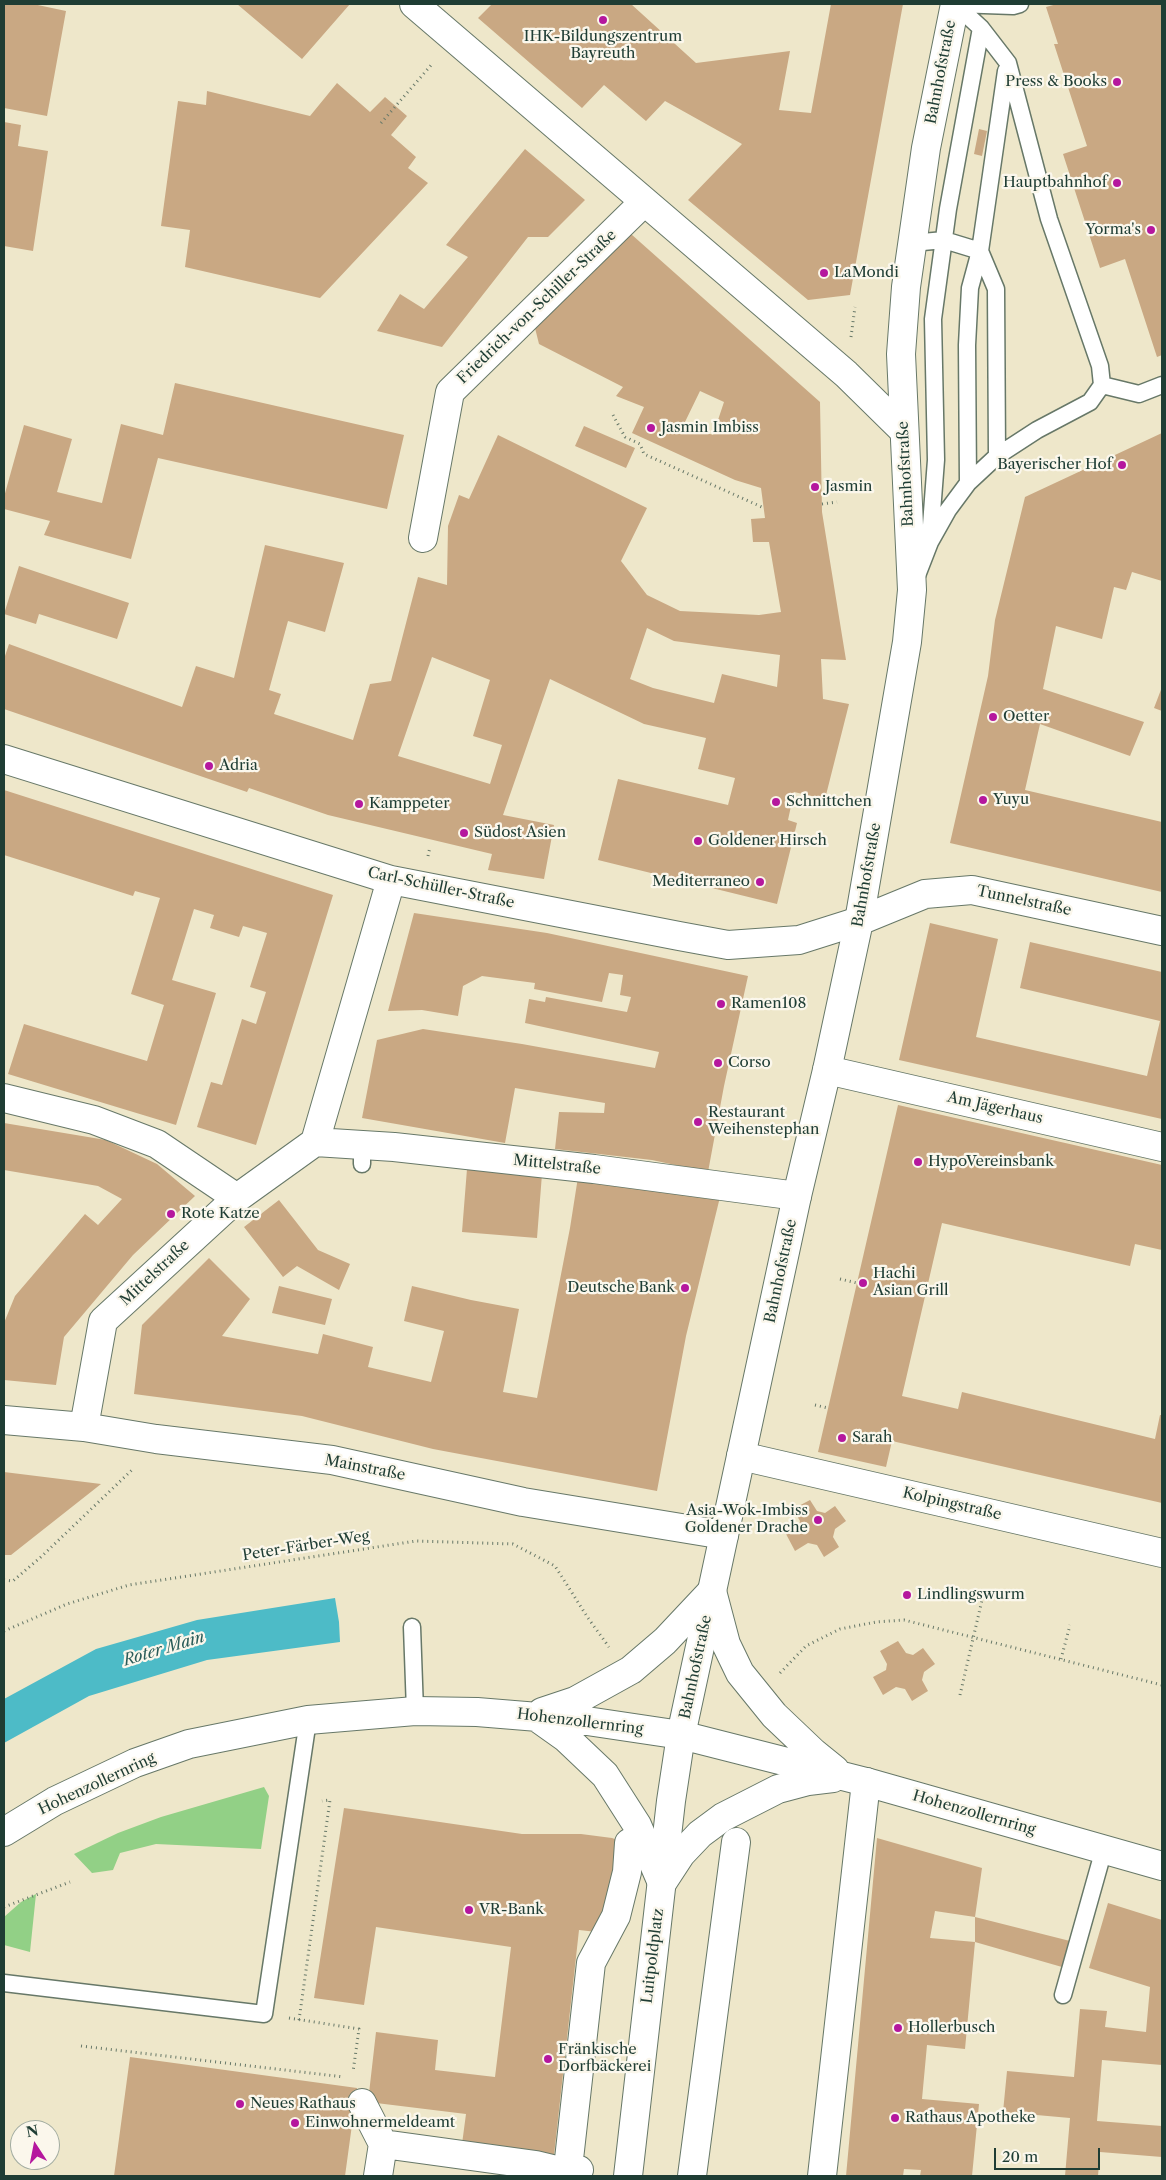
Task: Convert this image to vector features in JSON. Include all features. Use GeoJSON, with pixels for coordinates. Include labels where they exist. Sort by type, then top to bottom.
{"type":"FeatureCollection","features":[{"type":"Feature","properties":{"kind":"street"},"geometry":{"type":"LineString","coordinates":[[414,4],[863,389],[903,430]]}},
{"type":"Feature","properties":{"kind":"street","name":"Bahnhofstraße"},"geometry":{"type":"LineString","coordinates":[[681,1735],[797,1196],[827,1070],[859,921],[907,642],[912,590],[903,430],[901,354],[906,288],[926,148],[955,4]]}},
{"type":"Feature","properties":{"kind":"street","name":"Friedrich-von-Schiller-Straße"},"geometry":{"type":"LineString","coordinates":[[423,538],[450,392],[644,202]]}},
{"type":"Feature","properties":{"kind":"street","name":"Carl-Schüller-Straße"},"geometry":{"type":"LineString","coordinates":[[4,759],[390,880],[728,945],[799,940],[859,921]]}},
{"type":"Feature","properties":{"kind":"street"},"geometry":{"type":"LineString","coordinates":[[315,1142],[390,880]]}},
{"type":"Feature","properties":{"kind":"street","name":"Tunnelstraße"},"geometry":{"type":"LineString","coordinates":[[859,921],[925,894],[972,890],[1162,931]]}},
{"type":"Feature","properties":{"kind":"street","name":"Am Jägerhaus"},"geometry":{"type":"LineString","coordinates":[[827,1070],[1162,1147]]}},
{"type":"Feature","properties":{"kind":"street"},"geometry":{"type":"LineString","coordinates":[[4,1098],[94,1120],[157,1144],[237,1198]]}},
{"type":"Feature","properties":{"kind":"street","name":"Mittelstraße"},"geometry":{"type":"LineString","coordinates":[[84,1427],[103,1321],[237,1198],[315,1142],[362,1154],[394,1147],[594,1169],[797,1196]]}},
{"type":"Feature","properties":{"kind":"street","name":"Mainstraße"},"geometry":{"type":"LineString","coordinates":[[4,1420],[84,1427],[156,1439],[332,1460],[523,1502],[724,1535]]}},
{"type":"Feature","properties":{"kind":"street","name":"Kolpingstraße"},"geometry":{"type":"LineString","coordinates":[[741,1456],[1162,1553]]}},
{"type":"Feature","properties":{"kind":"street"},"geometry":{"type":"LineString","coordinates":[[534,1715],[575,1701],[631,1670],[671,1635],[712,1591]]}},
{"type":"Feature","properties":{"kind":"street"},"geometry":{"type":"LineString","coordinates":[[712,1591],[726,1644],[740,1673],[774,1716],[814,1754],[855,1779]]}},
{"type":"Feature","properties":{"kind":"street","name":"Hohenzollernring"},"geometry":{"type":"LineString","coordinates":[[4,1832],[55,1801],[135,1763],[189,1744],[308,1720],[415,1711],[534,1715],[586,1720],[681,1735],[855,1779],[1162,1866]]}},
{"type":"Feature","properties":{"kind":"street"},"geometry":{"type":"LineString","coordinates":[[534,1715],[566,1738],[605,1776],[637,1825],[662,1883]]}},
{"type":"Feature","properties":{"kind":"street","name":"Luitpoldplatz"},"geometry":{"type":"LineString","coordinates":[[628,2176],[671,1801],[681,1735]]}},
{"type":"Feature","properties":{"kind":"street"},"geometry":{"type":"LineString","coordinates":[[662,1883],[681,1854],[700,1834],[723,1817],[778,1789],[808,1781],[855,1779]]}},
{"type":"Feature","properties":{"kind":"street"},"geometry":{"type":"LineString","coordinates":[[822,2176],[855,1779]]}},
{"type":"Feature","properties":{"kind":"street"},"geometry":{"type":"LineString","coordinates":[[692,2176],[736,1842]]}},
{"type":"Feature","properties":{"kind":"street"},"geometry":{"type":"LineString","coordinates":[[383,2144],[536,2165],[569,2172],[591,1964],[623,1894],[630,1844]]}},
{"type":"Feature","properties":{"kind":"street"},"geometry":{"type":"LineString","coordinates":[[361,2091],[383,2144],[378,2176]]}},
{"type":"Feature","properties":{"kind":"lane"},"geometry":{"type":"LineString","coordinates":[[955,4],[1013,6],[1020,4]]}},
{"type":"Feature","properties":{"kind":"lane"},"geometry":{"type":"LineString","coordinates":[[912,590],[930,542],[948,510],[968,483],[997,456],[1038,430],[1090,402],[1102,385],[1100,366],[1049,219],[1008,63],[981,28],[955,4]]}},
{"type":"Feature","properties":{"kind":"lane"},"geometry":{"type":"LineString","coordinates":[[930,542],[936,460],[933,320],[948,209],[981,28]]}},
{"type":"Feature","properties":{"kind":"lane"},"geometry":{"type":"LineString","coordinates":[[968,483],[967,345],[970,288],[980,251],[1008,63]]}},
{"type":"Feature","properties":{"kind":"lane"},"geometry":{"type":"LineString","coordinates":[[912,243],[944,240],[980,251],[996,288],[997,456]]}},
{"type":"Feature","properties":{"kind":"lane"},"geometry":{"type":"LineString","coordinates":[[1102,385],[1140,394],[1162,385]]}},
{"type":"Feature","properties":{"kind":"lane"},"geometry":{"type":"LineString","coordinates":[[412,1627],[415,1711]]}},
{"type":"Feature","properties":{"kind":"lane"},"geometry":{"type":"LineString","coordinates":[[4,1983],[264,2014],[308,1720]]}},
{"type":"Feature","properties":{"kind":"lane"},"geometry":{"type":"LineString","coordinates":[[1063,1995],[1104,1849]]}},
{"type":"Feature","properties":{"kind":"path"},"geometry":{"type":"LineString","coordinates":[[381,123],[454,39]]}},
{"type":"Feature","properties":{"kind":"path"},"geometry":{"type":"LineString","coordinates":[[613,415],[625,437],[640,444],[644,454],[764,508]]}},
{"type":"Feature","properties":{"kind":"path"},"geometry":{"type":"LineString","coordinates":[[822,504],[837,502]]}},
{"type":"Feature","properties":{"kind":"path"},"geometry":{"type":"LineString","coordinates":[[840,1279],[857,1283]]}},
{"type":"Feature","properties":{"kind":"path"},"geometry":{"type":"LineString","coordinates":[[815,1404],[828,1408]]}},
{"type":"Feature","properties":{"kind":"path"},"geometry":{"type":"LineString","coordinates":[[4,1580],[13,1581],[42,1556],[131,1471],[156,1439]]}},
{"type":"Feature","properties":{"kind":"path","name":"Peter-Färber-Weg"},"geometry":{"type":"LineString","coordinates":[[4,1631],[67,1604],[129,1585],[416,1541],[513,1544],[555,1566],[588,1618],[613,1652]]}},
{"type":"Feature","properties":{"kind":"path"},"geometry":{"type":"LineString","coordinates":[[960,1696],[982,1600]]}},
{"type":"Feature","properties":{"kind":"path"},"geometry":{"type":"LineString","coordinates":[[779,1674],[806,1646],[840,1629],[876,1622],[904,1620],[960,1632],[1162,1686]]}},
{"type":"Feature","properties":{"kind":"path"},"geometry":{"type":"LineString","coordinates":[[1061,1659],[1070,1625]]}},
{"type":"Feature","properties":{"kind":"path"},"geometry":{"type":"LineString","coordinates":[[299,2020],[330,1800]]}},
{"type":"Feature","properties":{"kind":"path"},"geometry":{"type":"LineString","coordinates":[[4,1908],[70,1882]]}},
{"type":"Feature","properties":{"kind":"path"},"geometry":{"type":"LineString","coordinates":[[264,2014],[359,2029],[353,2076],[361,2091]]}},
{"type":"Feature","properties":{"kind":"path"},"geometry":{"type":"LineString","coordinates":[[81,2046],[361,2091]]}},
{"type":"Feature","properties":{"kind":"green space"},"geometry":{"type":"Polygon","coordinates":[[[264,1787],[269,1796],[261,1849],[156,1844],[120,1853],[113,1870],[92,1873],[74,1854],[118,1833],[161,1817],[264,1787]]]}},
{"type":"Feature","properties":{"kind":"green space"},"geometry":{"type":"Polygon","coordinates":[[[36,1894],[30,1952],[4,1945],[4,1917],[21,1902],[36,1894]]]}},
{"type":"Feature","properties":{"kind":"water","name":"Roter Main"},"geometry":{"type":"Polygon","coordinates":[[[335,1598],[340,1642],[207,1660],[89,1696],[4,1743],[4,1699],[96,1649],[197,1620],[335,1598]]]}},
{"type":"Feature","properties":{"kind":"building"},"geometry":{"type":"Polygon","coordinates":[[[4,4],[33,4],[66,11],[47,116],[4,108],[4,4]]]}},
{"type":"Feature","properties":{"kind":"building"},"geometry":{"type":"Polygon","coordinates":[[[237,4],[350,4],[302,59],[237,4]]]}},
{"type":"Feature","properties":{"kind":"building"},"geometry":{"type":"Polygon","coordinates":[[[492,4],[631,4],[696,63],[790,51],[779,110],[811,113],[831,4],[903,4],[850,295],[808,300],[688,200],[742,144],[665,101],[646,121],[604,85],[582,108],[478,18],[492,4]]]}},
{"type":"Feature","properties":{"kind":"building","name":"Hauptbahnhof"},"geometry":{"type":"Polygon","coordinates":[[[1057,4],[1162,4],[1162,355],[1157,357],[1125,259],[1100,268],[1063,154],[1087,146],[1054,44],[1058,44],[1046,7],[1057,4]]]}},
{"type":"Feature","properties":{"kind":"building"},"geometry":{"type":"Polygon","coordinates":[[[337,83],[370,112],[385,97],[407,116],[391,135],[416,157],[408,168],[428,183],[320,298],[185,267],[190,230],[161,226],[178,101],[206,105],[207,91],[310,116],[337,83]]]}},
{"type":"Feature","properties":{"kind":"building"},"geometry":{"type":"Polygon","coordinates":[[[4,122],[21,125],[18,146],[48,151],[33,251],[4,246],[4,122]]]}},
{"type":"Feature","properties":{"kind":"building"},"geometry":{"type":"Polygon","coordinates":[[[979,129],[987,131],[982,156],[974,154],[979,129]]]}},
{"type":"Feature","properties":{"kind":"building"},"geometry":{"type":"Polygon","coordinates":[[[525,149],[585,200],[548,237],[528,237],[442,347],[377,331],[400,294],[424,309],[468,257],[446,245],[525,149]]]}},
{"type":"Feature","properties":{"kind":"building"},"geometry":{"type":"Polygon","coordinates":[[[631,234],[820,402],[822,512],[846,660],[821,659],[823,699],[849,704],[825,799],[794,792],[788,820],[797,823],[777,904],[598,860],[618,779],[728,805],[735,778],[698,769],[706,738],[644,724],[550,679],[503,815],[554,825],[544,879],[488,870],[492,854],[328,815],[249,788],[247,792],[4,709],[4,659],[9,644],[182,707],[196,666],[234,678],[265,545],[344,563],[325,632],[288,621],[269,690],[281,694],[274,714],[353,740],[370,684],[391,681],[418,577],[447,585],[448,526],[459,495],[469,499],[498,435],[647,508],[621,561],[647,595],[680,611],[759,615],[781,612],[769,542],[753,542],[751,519],[765,518],[761,488],[735,480],[632,433],[644,407],[616,396],[623,387],[539,344],[535,328],[631,234]],[[700,391],[684,424],[713,435],[724,402],[700,391]],[[647,628],[630,679],[653,688],[714,703],[722,674],[777,687],[780,655],[674,641],[647,628]],[[432,657],[398,756],[490,784],[502,745],[473,736],[490,680],[432,657]]]}},
{"type":"Feature","properties":{"kind":"building"},"geometry":{"type":"Polygon","coordinates":[[[175,383],[404,435],[387,509],[158,458],[131,559],[44,535],[50,521],[4,509],[4,497],[24,425],[72,439],[57,492],[102,503],[121,424],[163,435],[175,383]]]}},
{"type":"Feature","properties":{"kind":"building"},"geometry":{"type":"Polygon","coordinates":[[[584,426],[635,448],[626,468],[575,446],[584,426]]]}},
{"type":"Feature","properties":{"kind":"building"},"geometry":{"type":"Polygon","coordinates":[[[1162,433],[1162,581],[1132,572],[1126,590],[1114,587],[1102,639],[1056,626],[1043,689],[1144,722],[1130,756],[1040,724],[1025,790],[1162,822],[1162,892],[950,843],[988,676],[995,620],[1025,497],[1162,433]]]}},
{"type":"Feature","properties":{"kind":"building"},"geometry":{"type":"Polygon","coordinates":[[[19,566],[129,603],[117,639],[39,614],[36,624],[4,614],[19,566]]]}},
{"type":"Feature","properties":{"kind":"building"},"geometry":{"type":"Polygon","coordinates":[[[1162,687],[1162,711],[1154,708],[1162,687]]]}},
{"type":"Feature","properties":{"kind":"building"},"geometry":{"type":"Polygon","coordinates":[[[4,790],[333,895],[256,1145],[197,1127],[211,1082],[222,1085],[242,1019],[256,1024],[266,992],[250,987],[267,933],[243,926],[239,937],[210,928],[214,915],[194,909],[172,980],[216,993],[176,1125],[8,1074],[24,1024],[147,1061],[164,1005],[131,994],[160,898],[135,891],[133,896],[4,855],[4,790]]]}},
{"type":"Feature","properties":{"kind":"building"},"geometry":{"type":"Polygon","coordinates":[[[414,913],[547,933],[748,976],[724,1086],[708,1172],[652,1160],[555,1149],[559,1112],[604,1113],[605,1103],[515,1088],[505,1143],[362,1118],[377,1040],[423,1029],[522,1044],[655,1068],[659,1052],[525,1023],[529,999],[545,1002],[546,997],[627,1012],[631,997],[620,995],[623,975],[609,973],[602,1002],[534,989],[535,983],[482,976],[463,986],[458,1016],[422,1010],[388,1011],[414,913]]]}},
{"type":"Feature","properties":{"kind":"building"},"geometry":{"type":"Polygon","coordinates":[[[930,923],[998,939],[976,1037],[1147,1076],[1160,1021],[1020,988],[1030,942],[1162,972],[1162,1119],[899,1060],[930,923]]]}},
{"type":"Feature","properties":{"kind":"building"},"geometry":{"type":"Polygon","coordinates":[[[898,1105],[1162,1165],[1162,1250],[1135,1244],[1130,1266],[942,1223],[902,1396],[958,1409],[962,1392],[1155,1439],[1160,1415],[1162,1415],[1162,1503],[892,1441],[886,1467],[818,1452],[898,1105]]]}},
{"type":"Feature","properties":{"kind":"building"},"geometry":{"type":"Polygon","coordinates":[[[4,1123],[106,1140],[157,1164],[195,1196],[133,1255],[64,1337],[56,1385],[4,1380],[4,1323],[15,1296],[85,1214],[98,1225],[122,1199],[98,1186],[4,1170],[4,1123]]]}},
{"type":"Feature","properties":{"kind":"building"},"geometry":{"type":"Polygon","coordinates":[[[467,1169],[542,1174],[537,1238],[462,1232],[467,1169]]]}},
{"type":"Feature","properties":{"kind":"building"},"geometry":{"type":"Polygon","coordinates":[[[578,1177],[720,1197],[686,1336],[657,1491],[433,1449],[302,1416],[134,1394],[142,1325],[209,1258],[250,1299],[222,1336],[318,1354],[323,1334],[373,1347],[368,1367],[431,1382],[444,1331],[404,1321],[412,1286],[519,1309],[503,1392],[537,1398],[578,1177]]]}},
{"type":"Feature","properties":{"kind":"building"},"geometry":{"type":"Polygon","coordinates":[[[279,1200],[318,1250],[350,1264],[339,1290],[297,1266],[283,1277],[244,1227],[279,1200]]]}},
{"type":"Feature","properties":{"kind":"building"},"geometry":{"type":"Polygon","coordinates":[[[279,1286],[332,1299],[325,1325],[272,1313],[279,1286]]]}},
{"type":"Feature","properties":{"kind":"building"},"geometry":{"type":"Polygon","coordinates":[[[4,1472],[101,1484],[11,1555],[4,1555],[4,1472]]]}},
{"type":"Feature","properties":{"kind":"building"},"geometry":{"type":"Polygon","coordinates":[[[810,1500],[817,1511],[825,1513],[835,1506],[846,1521],[835,1529],[833,1537],[839,1547],[824,1557],[817,1545],[808,1543],[795,1551],[786,1534],[798,1528],[800,1521],[793,1509],[810,1500]]]}},
{"type":"Feature","properties":{"kind":"building"},"geometry":{"type":"Polygon","coordinates":[[[898,1641],[906,1653],[913,1655],[923,1648],[935,1664],[924,1672],[922,1680],[928,1691],[912,1701],[905,1689],[896,1687],[883,1695],[873,1677],[886,1670],[887,1664],[880,1651],[898,1641]]]}},
{"type":"Feature","properties":{"kind":"building","name":"VR-Bank"},"geometry":{"type":"Polygon","coordinates":[[[344,1808],[522,1834],[581,1834],[612,1838],[623,1842],[597,1932],[579,1930],[554,2155],[462,2144],[466,2114],[368,2102],[376,2032],[438,2040],[435,2070],[495,2077],[511,1947],[376,1927],[364,2005],[314,1998],[344,1808]]]}},
{"type":"Feature","properties":{"kind":"building"},"geometry":{"type":"Polygon","coordinates":[[[877,1838],[982,1868],[975,1917],[935,1911],[930,1938],[975,1942],[965,2049],[927,2045],[922,2099],[979,2104],[972,2176],[920,2176],[921,2170],[904,2169],[903,2176],[846,2176],[877,1838]]]}},
{"type":"Feature","properties":{"kind":"building"},"geometry":{"type":"Polygon","coordinates":[[[1108,1903],[1162,1920],[1162,2065],[1102,2060],[1097,2121],[1162,2126],[1162,2157],[1100,2152],[1098,2176],[1065,2176],[1070,2118],[1003,2112],[1007,2071],[1074,2077],[1080,2009],[1107,2011],[1105,2027],[1146,2032],[1150,1987],[1089,1968],[1108,1903]]]}},
{"type":"Feature","properties":{"kind":"building"},"geometry":{"type":"Polygon","coordinates":[[[975,1917],[1070,1941],[1062,1967],[975,1942],[975,1917]]]}},
{"type":"Feature","properties":{"kind":"building","name":"Neues Rathaus"},"geometry":{"type":"Polygon","coordinates":[[[130,2057],[357,2088],[345,2176],[114,2176],[130,2057]]]}},
{"type":"Feature","properties":{"kind":"place","name":"IHK-Bildungszentrum Bayreuth"},"geometry":{"type":"Point","coordinates":[603,20]}},
{"type":"Feature","properties":{"kind":"place","name":"Press & Books"},"geometry":{"type":"Point","coordinates":[1117,82]}},
{"type":"Feature","properties":{"kind":"place","name":"Hauptbahnhof"},"geometry":{"type":"Point","coordinates":[1117,183]}},
{"type":"Feature","properties":{"kind":"place","name":"Yorma's"},"geometry":{"type":"Point","coordinates":[1151,230]}},
{"type":"Feature","properties":{"kind":"place","name":"LaMondi"},"geometry":{"type":"Point","coordinates":[824,273]}},
{"type":"Feature","properties":{"kind":"place","name":"Jasmin Imbiss"},"geometry":{"type":"Point","coordinates":[651,428]}},
{"type":"Feature","properties":{"kind":"place","name":"Bayerischer Hof"},"geometry":{"type":"Point","coordinates":[1122,465]}},
{"type":"Feature","properties":{"kind":"place","name":"Jasmin"},"geometry":{"type":"Point","coordinates":[815,487]}},
{"type":"Feature","properties":{"kind":"place","name":"Oetter"},"geometry":{"type":"Point","coordinates":[993,717]}},
{"type":"Feature","properties":{"kind":"place","name":"Adria"},"geometry":{"type":"Point","coordinates":[209,766]}},
{"type":"Feature","properties":{"kind":"place","name":"Yuyu"},"geometry":{"type":"Point","coordinates":[983,800]}},
{"type":"Feature","properties":{"kind":"place","name":"Schnittchen"},"geometry":{"type":"Point","coordinates":[776,802]}},
{"type":"Feature","properties":{"kind":"place","name":"Kamppeter"},"geometry":{"type":"Point","coordinates":[359,804]}},
{"type":"Feature","properties":{"kind":"place","name":"Südost Asien"},"geometry":{"type":"Point","coordinates":[464,833]}},
{"type":"Feature","properties":{"kind":"place","name":"Goldener Hirsch"},"geometry":{"type":"Point","coordinates":[698,841]}},
{"type":"Feature","properties":{"kind":"place","name":"Mediterraneo"},"geometry":{"type":"Point","coordinates":[760,882]}},
{"type":"Feature","properties":{"kind":"place","name":"Ramen108"},"geometry":{"type":"Point","coordinates":[721,1004]}},
{"type":"Feature","properties":{"kind":"place","name":"Corso"},"geometry":{"type":"Point","coordinates":[718,1063]}},
{"type":"Feature","properties":{"kind":"place","name":"Restaurant Weihenstephan"},"geometry":{"type":"Point","coordinates":[698,1122]}},
{"type":"Feature","properties":{"kind":"place","name":"HypoVereinsbank"},"geometry":{"type":"Point","coordinates":[918,1162]}},
{"type":"Feature","properties":{"kind":"place","name":"Rote Katze"},"geometry":{"type":"Point","coordinates":[171,1214]}},
{"type":"Feature","properties":{"kind":"place","name":"Hachi Asian Grill"},"geometry":{"type":"Point","coordinates":[863,1283]}},
{"type":"Feature","properties":{"kind":"place","name":"Deutsche Bank"},"geometry":{"type":"Point","coordinates":[685,1288]}},
{"type":"Feature","properties":{"kind":"place","name":"Sarah"},"geometry":{"type":"Point","coordinates":[842,1438]}},
{"type":"Feature","properties":{"kind":"place","name":"Asia-Wok-Imbiss Goldener Drache"},"geometry":{"type":"Point","coordinates":[818,1520]}},
{"type":"Feature","properties":{"kind":"place","name":"Lindlingswurm"},"geometry":{"type":"Point","coordinates":[907,1595]}},
{"type":"Feature","properties":{"kind":"place","name":"VR-Bank"},"geometry":{"type":"Point","coordinates":[469,1910]}},
{"type":"Feature","properties":{"kind":"place","name":"Hollerbusch"},"geometry":{"type":"Point","coordinates":[898,2028]}},
{"type":"Feature","properties":{"kind":"place","name":"Fränkische Dorfbäckerei"},"geometry":{"type":"Point","coordinates":[548,2059]}},
{"type":"Feature","properties":{"kind":"place","name":"Neues Rathaus"},"geometry":{"type":"Point","coordinates":[240,2104]}},
{"type":"Feature","properties":{"kind":"place","name":"Rathaus Apotheke"},"geometry":{"type":"Point","coordinates":[895,2118]}},
{"type":"Feature","properties":{"kind":"place","name":"Einwohnermeldeamt"},"geometry":{"type":"Point","coordinates":[295,2123]}}]}
